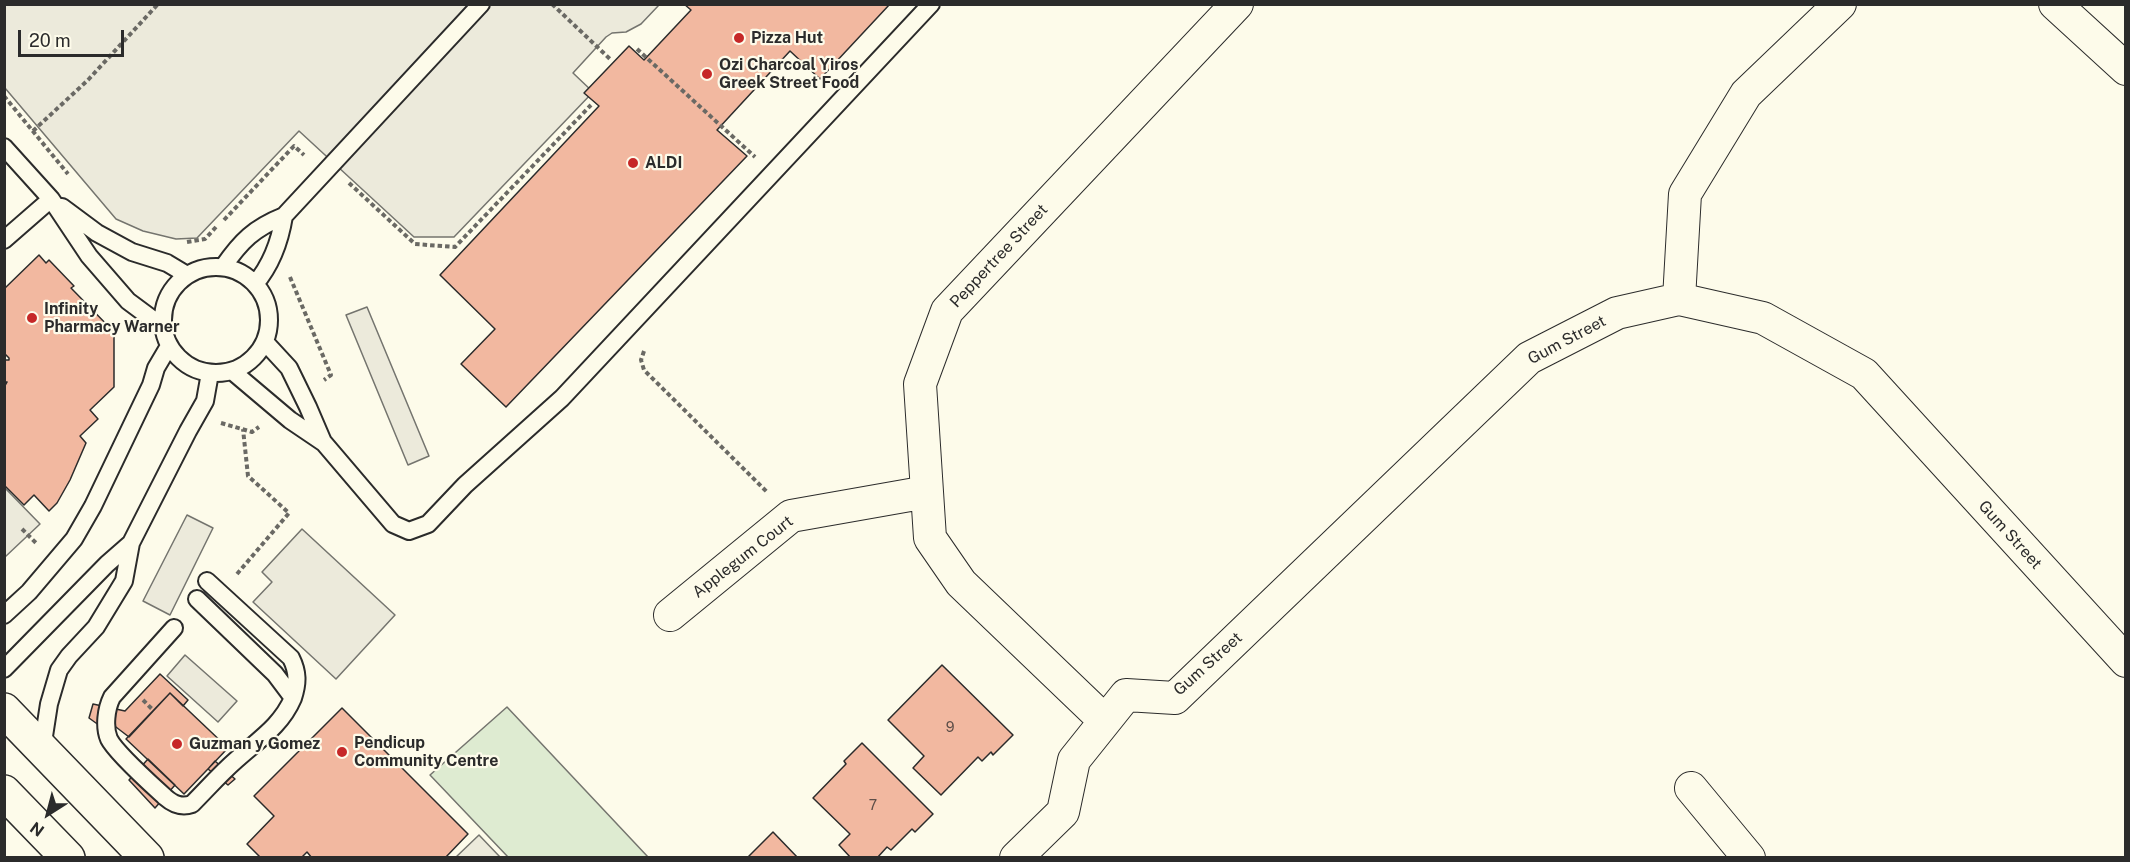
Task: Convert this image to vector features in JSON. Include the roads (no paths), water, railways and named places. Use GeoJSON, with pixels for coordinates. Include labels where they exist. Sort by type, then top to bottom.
{"type":"FeatureCollection","features":[{"type":"Feature","properties":{"kind":"main road"},"geometry":{"type":"LineString","coordinates":[[4,710],[147,858]]}},
{"type":"Feature","properties":{"kind":"main road"},"geometry":{"type":"LineString","coordinates":[[4,792],[68,858]]}},
{"type":"Feature","properties":{"kind":"street","name":"Peppertree Street"},"geometry":{"type":"LineString","coordinates":[[1105,721],[961,583],[930,538],[920,384],[947,311],[1237,4]]}},
{"type":"Feature","properties":{"kind":"street"},"geometry":{"type":"LineString","coordinates":[[1678,299],[1685,194],[1746,94],[1840,4]]}},
{"type":"Feature","properties":{"kind":"street"},"geometry":{"type":"LineString","coordinates":[[2055,4],[2126,69]]}},
{"type":"Feature","properties":{"kind":"street","name":"Gum Street"},"geometry":{"type":"LineString","coordinates":[[1016,858],[1063,812],[1074,760],[1126,695],[1175,698],[1529,358],[1617,313],[1678,299],[1762,318],[1864,374],[2126,661]]}},
{"type":"Feature","properties":{"kind":"street","name":"Applegum Court"},"geometry":{"type":"LineString","coordinates":[[670,615],[791,516],[927,492]]}},
{"type":"Feature","properties":{"kind":"street"},"geometry":{"type":"LineString","coordinates":[[1691,788],[1749,858]]}},
{"type":"Feature","properties":{"kind":"lane"},"geometry":{"type":"LineString","coordinates":[[223,267],[240,243],[266,223],[284,216],[481,4]]}},
{"type":"Feature","properties":{"kind":"lane"},"geometry":{"type":"LineString","coordinates":[[232,371],[290,420],[324,443],[393,524],[409,531],[428,524],[465,485],[562,398],[931,4]]}},
{"type":"Feature","properties":{"kind":"lane"},"geometry":{"type":"LineString","coordinates":[[4,147],[51,200],[89,256],[128,301],[163,327]]}},
{"type":"Feature","properties":{"kind":"lane"},"geometry":{"type":"LineString","coordinates":[[4,240],[51,200]]}},
{"type":"Feature","properties":{"kind":"lane"},"geometry":{"type":"LineString","coordinates":[[51,200],[132,252],[167,263],[187,275]]}},
{"type":"Feature","properties":{"kind":"lane"},"geometry":{"type":"LineString","coordinates":[[255,284],[268,269],[281,236],[284,216]]}},
{"type":"Feature","properties":{"kind":"lane"},"geometry":{"type":"LineString","coordinates":[[223,267],[240,273],[255,284],[265,298],[269,313],[269,328],[265,342],[257,355],[246,365],[232,371],[210,373],[194,369],[180,359],[169,346],[163,327],[163,312],[176,285],[187,275],[198,270],[223,267]]}},
{"type":"Feature","properties":{"kind":"lane"},"geometry":{"type":"LineString","coordinates":[[265,342],[289,368],[324,443]]}},
{"type":"Feature","properties":{"kind":"lane"},"geometry":{"type":"LineString","coordinates":[[4,615],[29,592],[74,539],[93,506],[151,385],[156,368],[169,346]]}},
{"type":"Feature","properties":{"kind":"lane"},"geometry":{"type":"LineString","coordinates":[[42,749],[49,704],[59,670],[96,627],[124,581],[131,543],[205,401],[210,373]]}},
{"type":"Feature","properties":{"kind":"lane"},"geometry":{"type":"LineString","coordinates":[[4,669],[107,564],[131,543]]}},
{"type":"Feature","properties":{"kind":"lane"},"geometry":{"type":"LineString","coordinates":[[174,628],[112,698],[107,707],[107,730],[112,744],[138,771],[173,803],[186,806],[192,804],[235,761],[274,728],[289,707],[297,687],[295,666],[291,658],[207,581]]}},
{"type":"Feature","properties":{"kind":"lane"},"geometry":{"type":"LineString","coordinates":[[197,599],[275,674],[293,698]]}},
{"type":"Feature","properties":{"kind":"place","name":"Pizza Hut"},"geometry":{"type":"Point","coordinates":[739,38]}},
{"type":"Feature","properties":{"kind":"place","name":"Ozi Charcoal Yiros Greek Street Food"},"geometry":{"type":"Point","coordinates":[707,74]}},
{"type":"Feature","properties":{"kind":"place","name":"ALDI"},"geometry":{"type":"Point","coordinates":[633,163]}},
{"type":"Feature","properties":{"kind":"place","name":"Infinity Pharmacy Warner"},"geometry":{"type":"Point","coordinates":[32,318]}},
{"type":"Feature","properties":{"kind":"place","name":"Guzman y Gomez"},"geometry":{"type":"Point","coordinates":[177,744]}},
{"type":"Feature","properties":{"kind":"place","name":"Pendicup Community Centre"},"geometry":{"type":"Point","coordinates":[342,752]}}]}
